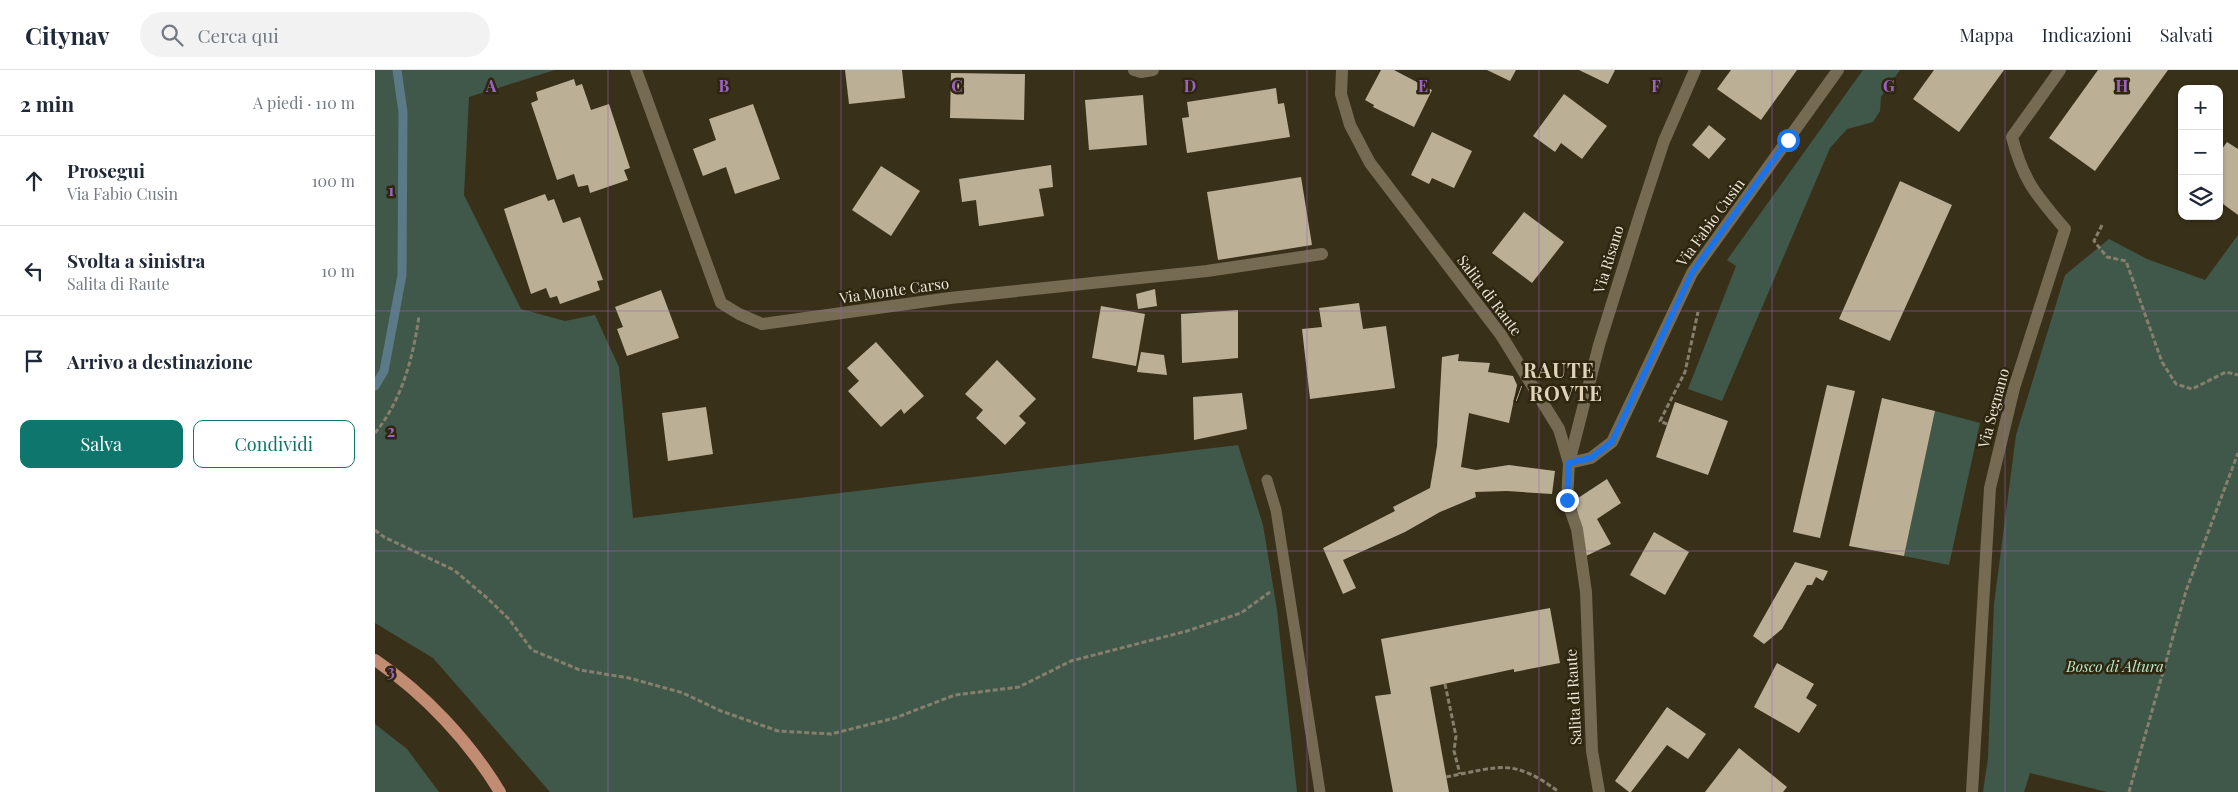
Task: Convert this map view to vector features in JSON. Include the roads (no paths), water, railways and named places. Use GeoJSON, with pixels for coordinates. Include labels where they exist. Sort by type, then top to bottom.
{"type":"FeatureCollection","features":[{"type":"Feature","properties":{"kind":"main road"},"geometry":{"type":"LineString","coordinates":[[375,660],[401,680],[445,721],[467,745],[500,792]]}},
{"type":"Feature","properties":{"kind":"street","name":"Via Monte Carso"},"geometry":{"type":"LineString","coordinates":[[636,70],[721,303],[739,314],[762,324],[950,298],[1207,271],[1322,254]]}},
{"type":"Feature","properties":{"kind":"street"},"geometry":{"type":"LineString","coordinates":[[1134,70],[1141,72],[1153,70]]}},
{"type":"Feature","properties":{"kind":"street","name":"Salita di Raute"},"geometry":{"type":"LineString","coordinates":[[1342,70],[1341,94],[1350,124],[1370,162],[1501,335],[1559,429],[1569,463],[1567,500],[1577,529],[1586,592],[1592,751],[1599,792]]}},
{"type":"Feature","properties":{"kind":"street","name":"Via Risano"},"geometry":{"type":"LineString","coordinates":[[1569,463],[1599,344],[1641,211],[1664,141],[1695,70]]}},
{"type":"Feature","properties":{"kind":"street","name":"Via Fabio Cusin"},"geometry":{"type":"LineString","coordinates":[[1569,463],[1591,458],[1612,442],[1692,273],[1838,70]]}},
{"type":"Feature","properties":{"kind":"street","name":"Via Segnano"},"geometry":{"type":"LineString","coordinates":[[1972,792],[1990,488],[2014,388],[2065,229],[2031,188],[2018,160],[2013,137],[2060,70]]}},
{"type":"Feature","properties":{"kind":"lane"},"geometry":{"type":"LineString","coordinates":[[1267,480],[1276,510],[1321,792]]}},
{"type":"Feature","properties":{"kind":"waterway"},"geometry":{"type":"LineString","coordinates":[[375,386],[384,371],[402,275],[403,112],[397,70]]}},
{"type":"Feature","properties":{"kind":"district","name":"RAUTE / ROVTE"},"geometry":{"type":"Point","coordinates":[1559,380]}},
{"type":"Feature","properties":{"kind":"park label","name":"Bosco di Altura"},"geometry":{"type":"Point","coordinates":[2115,666]}}]}
